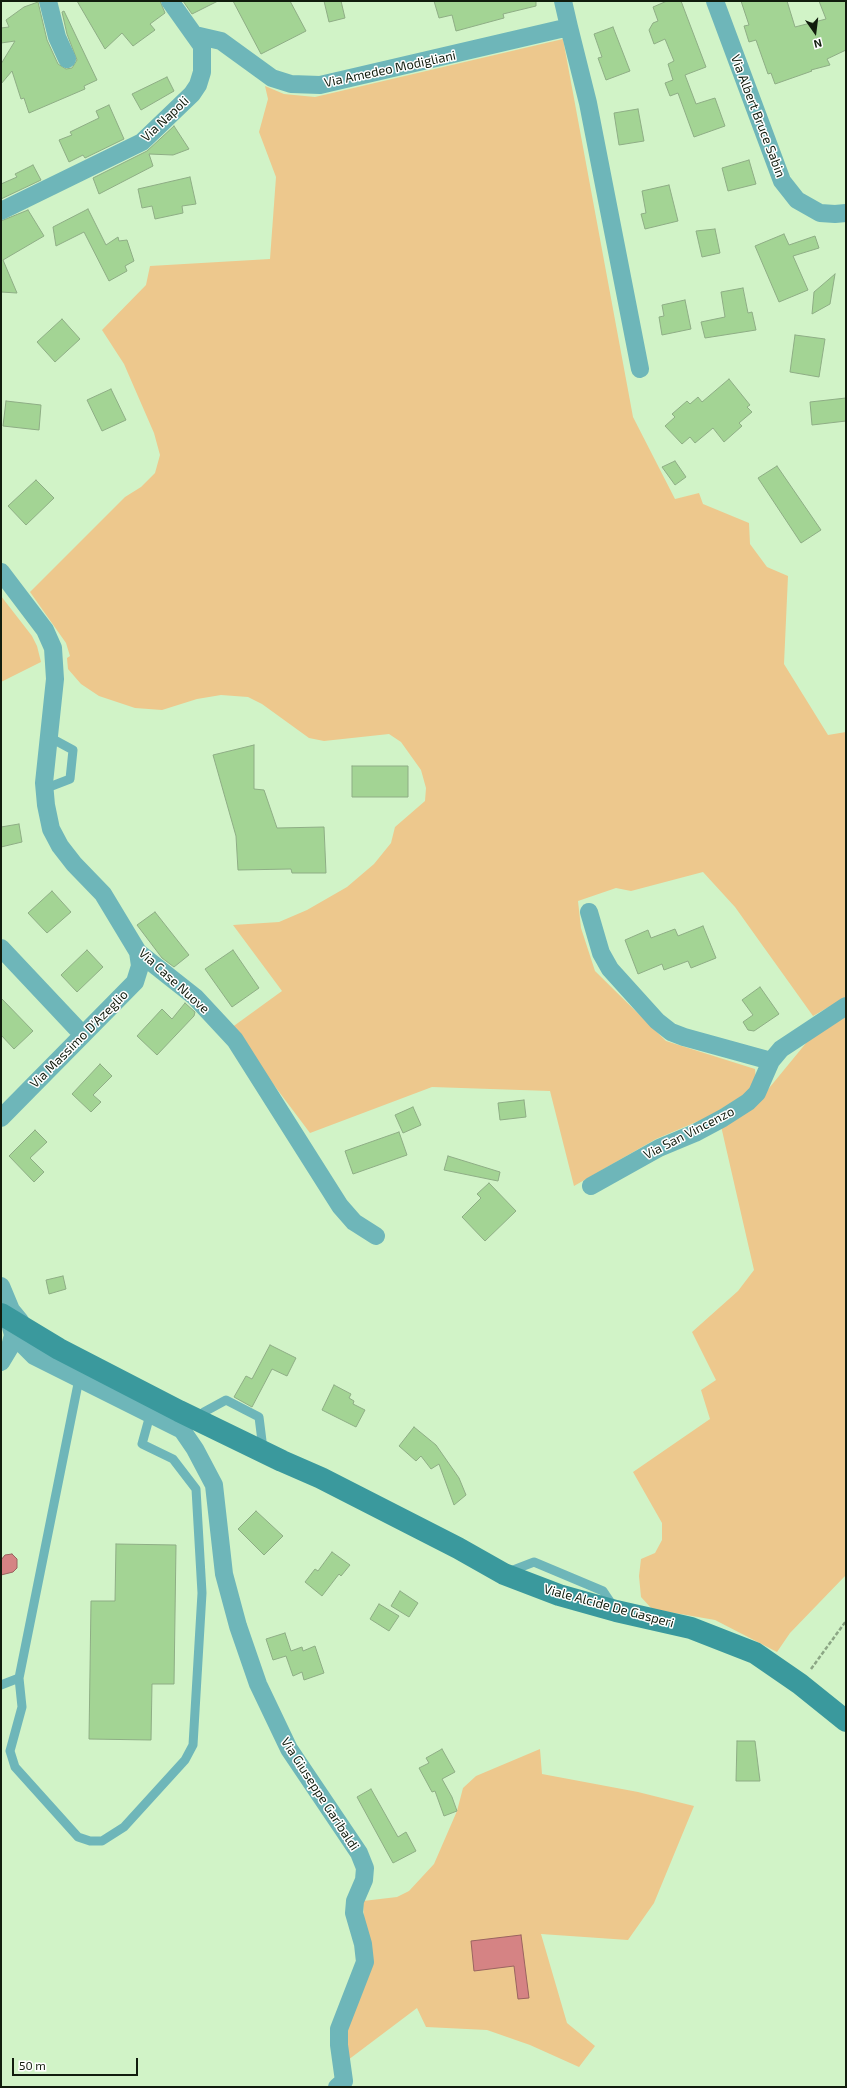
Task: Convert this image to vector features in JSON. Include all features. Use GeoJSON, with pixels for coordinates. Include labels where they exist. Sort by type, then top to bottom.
{"type":"FeatureCollection","features":[{"type":"Feature","properties":{"kind":"main road"},"geometry":{"type":"LineString","coordinates":[[8,1321],[65,1341],[287,1454],[321,1478]]}},
{"type":"Feature","properties":{"kind":"main road"},"geometry":{"type":"LineString","coordinates":[[8,1321],[59,1349],[181,1421],[321,1478]]}},
{"type":"Feature","properties":{"kind":"main road","name":"Viale Alcide De Gasperi"},"geometry":{"type":"LineString","coordinates":[[321,1478],[458,1548],[504,1574],[559,1595],[616,1611],[691,1628],[720,1638],[755,1653],[800,1684],[846,1721]]}},
{"type":"Feature","properties":{"kind":"street"},"geometry":{"type":"LineString","coordinates":[[48,1],[57,37],[66,58]]}},
{"type":"Feature","properties":{"kind":"street","name":"Via Napoli"},"geometry":{"type":"LineString","coordinates":[[1,211],[142,142],[192,94],[198,85],[202,72],[202,46],[170,1]]}},
{"type":"Feature","properties":{"kind":"street"},"geometry":{"type":"LineString","coordinates":[[562,1],[588,103],[640,369]]}},
{"type":"Feature","properties":{"kind":"street","name":"Via Albert Bruce Sabin"},"geometry":{"type":"LineString","coordinates":[[715,1],[756,116],[782,181],[797,200],[820,213],[835,214],[846,212]]}},
{"type":"Feature","properties":{"kind":"street","name":"Via Amedeo Modigliani"},"geometry":{"type":"LineString","coordinates":[[195,35],[221,41],[272,78],[291,84],[320,85],[569,27]]}},
{"type":"Feature","properties":{"kind":"street","name":"Via Case Nuove"},"geometry":{"type":"LineString","coordinates":[[1,572],[45,630],[53,648],[55,679],[44,789],[51,829],[60,846],[74,864],[103,894],[138,952],[195,997],[235,1040],[340,1206],[354,1222],[376,1236]]}},
{"type":"Feature","properties":{"kind":"street"},"geometry":{"type":"LineString","coordinates":[[589,912],[596,941],[610,969],[657,1021],[671,1032],[771,1061]]}},
{"type":"Feature","properties":{"kind":"street"},"geometry":{"type":"LineString","coordinates":[[1,948],[82,1034]]}},
{"type":"Feature","properties":{"kind":"street","name":"Via Massimo D'Azeglio"},"geometry":{"type":"LineString","coordinates":[[1,1118],[82,1034],[135,982],[140,966],[138,952]]}},
{"type":"Feature","properties":{"kind":"street","name":"Via San Vincenzo"},"geometry":{"type":"LineString","coordinates":[[591,1186],[659,1148],[695,1133],[748,1102],[757,1093],[771,1061],[780,1049],[846,1006]]}},
{"type":"Feature","properties":{"kind":"street"},"geometry":{"type":"LineString","coordinates":[[1,1286],[11,1310],[8,1321],[10,1347],[1,1362]]}},
{"type":"Feature","properties":{"kind":"street"},"geometry":{"type":"LineString","coordinates":[[8,1321],[34,1356],[150,1415],[181,1421]]}},
{"type":"Feature","properties":{"kind":"street"},"geometry":{"type":"LineString","coordinates":[[1,1366],[12,1360],[34,1356]]}},
{"type":"Feature","properties":{"kind":"street","name":"Via Giuseppe Garibaldi"},"geometry":{"type":"LineString","coordinates":[[181,1421],[214,1485],[224,1574],[238,1626],[258,1684],[289,1749],[359,1853],[364,1868],[364,1880],[355,1901],[354,1913],[363,1944],[365,1962],[340,2029],[339,2045],[342,2085]]}},
{"type":"Feature","properties":{"kind":"lane"},"geometry":{"type":"LineString","coordinates":[[44,789],[70,778],[73,750],[49,737]]}},
{"type":"Feature","properties":{"kind":"lane"},"geometry":{"type":"LineString","coordinates":[[79,1379],[19,1678],[22,1707],[10,1751],[15,1766],[78,1836],[90,1841],[102,1841],[124,1827],[185,1760],[193,1745],[202,1593],[196,1489],[173,1460],[142,1444],[150,1415]]}},
{"type":"Feature","properties":{"kind":"lane"},"geometry":{"type":"LineString","coordinates":[[1,1685],[19,1678]]}},
{"type":"Feature","properties":{"kind":"path"},"geometry":{"type":"LineString","coordinates":[[800,1684],[846,1621]]}},
{"type":"Feature","properties":{"kind":"shaded area"},"geometry":{"type":"Polygon","coordinates":[[[563,39],[633,417],[675,499],[699,493],[703,504],[749,523],[750,544],[767,567],[788,576],[784,664],[828,735],[846,732],[846,997],[813,1016],[735,907],[703,872],[631,891],[616,888],[578,901],[581,928],[595,971],[666,1041],[755,1069],[756,1082],[745,1094],[708,1117],[656,1139],[574,1186],[550,1091],[432,1087],[310,1133],[231,1028],[282,991],[233,925],[279,922],[307,910],[347,887],[374,864],[391,843],[395,827],[425,801],[426,788],[421,770],[401,742],[389,734],[324,741],[309,738],[262,704],[248,697],[221,695],[197,699],[162,710],[135,708],[99,696],[81,684],[68,669],[67,658],[70,656],[66,643],[30,592],[125,497],[141,487],[155,473],[160,455],[154,433],[124,364],[102,330],[146,285],[150,266],[270,259],[276,177],[259,132],[268,99],[265,86],[284,94],[315,97],[563,39]]]}},
{"type":"Feature","properties":{"kind":"shaded area"},"geometry":{"type":"Polygon","coordinates":[[[1,596],[32,636],[37,646],[41,662],[1,682],[1,596]]]}},
{"type":"Feature","properties":{"kind":"shaded area"},"geometry":{"type":"Polygon","coordinates":[[[846,1014],[846,1575],[790,1633],[777,1652],[715,1620],[652,1609],[641,1597],[639,1576],[641,1559],[655,1553],[662,1540],[662,1523],[633,1472],[710,1419],[701,1390],[716,1380],[692,1332],[738,1291],[754,1270],[721,1126],[756,1104],[811,1037],[846,1014]]]}},
{"type":"Feature","properties":{"kind":"shaded area"},"geometry":{"type":"Polygon","coordinates":[[[12,1554],[17,1559],[17,1568],[13,1572],[1,1575],[1,1560],[5,1555],[12,1554]]]}},
{"type":"Feature","properties":{"kind":"shaded area"},"geometry":{"type":"Polygon","coordinates":[[[540,1749],[542,1774],[638,1792],[694,1806],[654,1903],[628,1940],[541,1934],[567,2023],[595,2046],[579,2067],[530,2045],[487,2030],[426,2027],[417,2008],[348,2060],[343,2031],[364,1924],[363,1901],[397,1897],[409,1891],[434,1864],[457,1811],[463,1788],[476,1776],[540,1749]]]}},
{"type":"Feature","properties":{"kind":"shaded area"},"geometry":{"type":"Polygon","coordinates":[[[521,1935],[529,1998],[518,1999],[514,1966],[474,1971],[471,1941],[521,1935]]]}},
{"type":"Feature","properties":{"kind":"building"},"geometry":{"type":"Polygon","coordinates":[[[77,1],[160,1],[165,13],[150,24],[155,30],[133,46],[122,33],[105,49],[77,1]]]}},
{"type":"Feature","properties":{"kind":"building"},"geometry":{"type":"Polygon","coordinates":[[[183,1],[218,1],[192,14],[183,1]]]}},
{"type":"Feature","properties":{"kind":"building"},"geometry":{"type":"Polygon","coordinates":[[[233,1],[290,1],[306,31],[261,54],[233,1]]]}},
{"type":"Feature","properties":{"kind":"building"},"geometry":{"type":"Polygon","coordinates":[[[324,1],[341,1],[345,18],[329,22],[324,1]]]}},
{"type":"Feature","properties":{"kind":"building"},"geometry":{"type":"Polygon","coordinates":[[[434,1],[536,1],[536,6],[503,14],[504,18],[456,31],[452,15],[439,18],[434,1]]]}},
{"type":"Feature","properties":{"kind":"building"},"geometry":{"type":"Polygon","coordinates":[[[667,1],[681,1],[706,67],[685,75],[696,104],[715,98],[725,126],[694,137],[678,93],[670,96],[665,83],[673,80],[668,64],[674,61],[665,39],[654,44],[649,30],[653,23],[658,21],[653,7],[667,1]]]}},
{"type":"Feature","properties":{"kind":"building"},"geometry":{"type":"Polygon","coordinates":[[[741,1],[787,1],[795,27],[826,19],[819,1],[846,1],[846,50],[827,59],[830,65],[811,70],[812,71],[775,84],[771,73],[768,74],[756,40],[749,42],[744,26],[749,25],[741,1]]]}},
{"type":"Feature","properties":{"kind":"building"},"geometry":{"type":"Polygon","coordinates":[[[38,2],[47,40],[58,64],[66,69],[72,68],[77,60],[67,34],[62,12],[64,11],[97,80],[84,86],[85,89],[29,113],[24,98],[21,99],[12,71],[1,84],[1,64],[15,41],[1,43],[1,28],[9,27],[6,20],[24,7],[38,2]]]}},
{"type":"Feature","properties":{"kind":"building"},"geometry":{"type":"Polygon","coordinates":[[[613,27],[630,71],[606,80],[598,58],[602,57],[594,34],[613,27]]]}},
{"type":"Feature","properties":{"kind":"building"},"geometry":{"type":"Polygon","coordinates":[[[167,77],[174,91],[141,110],[132,94],[167,77]]]}},
{"type":"Feature","properties":{"kind":"building"},"geometry":{"type":"Polygon","coordinates":[[[109,105],[124,139],[85,158],[83,155],[69,162],[59,140],[72,135],[70,132],[99,118],[96,111],[109,105]]]}},
{"type":"Feature","properties":{"kind":"building"},"geometry":{"type":"Polygon","coordinates":[[[638,109],[644,141],[619,145],[614,113],[638,109]]]}},
{"type":"Feature","properties":{"kind":"building"},"geometry":{"type":"Polygon","coordinates":[[[174,126],[189,149],[173,155],[149,154],[153,166],[99,194],[93,178],[147,151],[174,126]]]}},
{"type":"Feature","properties":{"kind":"building"},"geometry":{"type":"Polygon","coordinates":[[[749,160],[756,184],[728,191],[722,168],[749,160]]]}},
{"type":"Feature","properties":{"kind":"building"},"geometry":{"type":"Polygon","coordinates":[[[33,165],[41,180],[1,199],[1,184],[17,177],[15,174],[33,165]]]}},
{"type":"Feature","properties":{"kind":"building"},"geometry":{"type":"Polygon","coordinates":[[[190,177],[196,204],[182,206],[183,213],[155,219],[152,206],[142,208],[138,189],[190,177]]]}},
{"type":"Feature","properties":{"kind":"building"},"geometry":{"type":"Polygon","coordinates":[[[669,185],[678,221],[645,229],[641,214],[646,213],[642,191],[669,185]]]}},
{"type":"Feature","properties":{"kind":"building"},"geometry":{"type":"Polygon","coordinates":[[[88,209],[106,245],[118,237],[119,241],[127,240],[134,261],[125,266],[127,271],[109,281],[84,232],[56,246],[53,227],[88,209]]]}},
{"type":"Feature","properties":{"kind":"building"},"geometry":{"type":"Polygon","coordinates":[[[28,210],[44,236],[3,260],[17,293],[1,292],[1,221],[28,210]]]}},
{"type":"Feature","properties":{"kind":"building"},"geometry":{"type":"Polygon","coordinates":[[[715,229],[720,253],[702,257],[696,231],[715,229]]]}},
{"type":"Feature","properties":{"kind":"building"},"geometry":{"type":"Polygon","coordinates":[[[784,234],[789,245],[815,236],[819,248],[793,256],[808,290],[779,302],[755,246],[784,234]]]}},
{"type":"Feature","properties":{"kind":"building"},"geometry":{"type":"Polygon","coordinates":[[[835,274],[830,304],[812,314],[814,292],[835,274]]]}},
{"type":"Feature","properties":{"kind":"building"},"geometry":{"type":"Polygon","coordinates":[[[743,288],[748,313],[752,312],[756,330],[705,338],[701,322],[725,317],[721,292],[743,288]]]}},
{"type":"Feature","properties":{"kind":"building"},"geometry":{"type":"Polygon","coordinates":[[[685,300],[691,329],[662,335],[659,317],[664,316],[662,305],[685,300]]]}},
{"type":"Feature","properties":{"kind":"building"},"geometry":{"type":"Polygon","coordinates":[[[62,319],[80,339],[55,362],[37,342],[62,319]]]}},
{"type":"Feature","properties":{"kind":"building"},"geometry":{"type":"Polygon","coordinates":[[[795,335],[825,339],[819,377],[790,372],[795,335]]]}},
{"type":"Feature","properties":{"kind":"building"},"geometry":{"type":"Polygon","coordinates":[[[729,379],[750,405],[747,407],[752,412],[739,423],[742,426],[724,442],[713,428],[695,443],[690,437],[682,444],[665,426],[675,417],[672,414],[687,401],[690,404],[698,397],[702,402],[729,379]]]}},
{"type":"Feature","properties":{"kind":"building"},"geometry":{"type":"Polygon","coordinates":[[[111,389],[126,420],[102,431],[87,400],[111,389]]]}},
{"type":"Feature","properties":{"kind":"building"},"geometry":{"type":"Polygon","coordinates":[[[846,398],[846,421],[812,425],[810,402],[846,398]]]}},
{"type":"Feature","properties":{"kind":"building"},"geometry":{"type":"Polygon","coordinates":[[[6,401],[41,405],[39,430],[3,426],[6,401]]]}},
{"type":"Feature","properties":{"kind":"building"},"geometry":{"type":"Polygon","coordinates":[[[675,461],[686,477],[675,485],[662,467],[675,461]]]}},
{"type":"Feature","properties":{"kind":"building"},"geometry":{"type":"Polygon","coordinates":[[[777,466],[821,530],[801,543],[758,478],[777,466]]]}},
{"type":"Feature","properties":{"kind":"building"},"geometry":{"type":"Polygon","coordinates":[[[36,480],[54,498],[26,525],[8,506],[36,480]]]}},
{"type":"Feature","properties":{"kind":"building"},"geometry":{"type":"Polygon","coordinates":[[[254,745],[254,789],[264,790],[277,828],[324,827],[326,873],[292,873],[291,869],[238,870],[236,836],[213,755],[254,745]]]}},
{"type":"Feature","properties":{"kind":"building"},"geometry":{"type":"Polygon","coordinates":[[[352,766],[408,766],[408,797],[352,797],[352,766]]]}},
{"type":"Feature","properties":{"kind":"building"},"geometry":{"type":"Polygon","coordinates":[[[19,824],[22,842],[1,847],[1,827],[19,824]]]}},
{"type":"Feature","properties":{"kind":"building"},"geometry":{"type":"Polygon","coordinates":[[[52,891],[71,912],[47,933],[28,913],[52,891]]]}},
{"type":"Feature","properties":{"kind":"building"},"geometry":{"type":"Polygon","coordinates":[[[155,912],[189,955],[174,967],[162,958],[137,925],[155,912]]]}},
{"type":"Feature","properties":{"kind":"building"},"geometry":{"type":"Polygon","coordinates":[[[703,926],[716,958],[691,968],[688,961],[664,970],[662,964],[638,974],[625,940],[648,930],[651,938],[675,929],[678,936],[703,926]]]}},
{"type":"Feature","properties":{"kind":"building"},"geometry":{"type":"Polygon","coordinates":[[[87,950],[103,967],[77,992],[61,975],[87,950]]]}},
{"type":"Feature","properties":{"kind":"building"},"geometry":{"type":"Polygon","coordinates":[[[233,950],[259,988],[232,1007],[205,969],[233,950]]]}},
{"type":"Feature","properties":{"kind":"building"},"geometry":{"type":"Polygon","coordinates":[[[760,987],[779,1014],[754,1031],[748,1030],[743,1022],[753,1015],[742,1000],[760,987]]]}},
{"type":"Feature","properties":{"kind":"building"},"geometry":{"type":"Polygon","coordinates":[[[1,998],[33,1031],[14,1049],[1,1035],[1,998]]]}},
{"type":"Feature","properties":{"kind":"building"},"geometry":{"type":"Polygon","coordinates":[[[185,1003],[195,1012],[194,1016],[157,1055],[137,1036],[162,1009],[172,1019],[185,1003]]]}},
{"type":"Feature","properties":{"kind":"building"},"geometry":{"type":"Polygon","coordinates":[[[100,1064],[112,1076],[93,1095],[101,1102],[91,1112],[72,1094],[100,1064]]]}},
{"type":"Feature","properties":{"kind":"building"},"geometry":{"type":"Polygon","coordinates":[[[524,1100],[526,1117],[500,1120],[498,1103],[524,1100]]]}},
{"type":"Feature","properties":{"kind":"building"},"geometry":{"type":"Polygon","coordinates":[[[413,1107],[421,1125],[403,1133],[395,1115],[413,1107]]]}},
{"type":"Feature","properties":{"kind":"building"},"geometry":{"type":"Polygon","coordinates":[[[35,1130],[47,1142],[30,1158],[44,1172],[34,1182],[9,1156],[35,1130]]]}},
{"type":"Feature","properties":{"kind":"building"},"geometry":{"type":"Polygon","coordinates":[[[399,1132],[407,1155],[353,1174],[345,1151],[399,1132]]]}},
{"type":"Feature","properties":{"kind":"building"},"geometry":{"type":"Polygon","coordinates":[[[448,1156],[500,1172],[498,1181],[444,1170],[448,1156]]]}},
{"type":"Feature","properties":{"kind":"building"},"geometry":{"type":"Polygon","coordinates":[[[489,1183],[516,1211],[485,1241],[462,1217],[481,1198],[477,1194],[489,1183]]]}},
{"type":"Feature","properties":{"kind":"building"},"geometry":{"type":"Polygon","coordinates":[[[63,1276],[66,1289],[49,1294],[46,1280],[63,1276]]]}},
{"type":"Feature","properties":{"kind":"building"},"geometry":{"type":"Polygon","coordinates":[[[270,1345],[296,1358],[287,1376],[272,1369],[252,1407],[234,1397],[246,1376],[252,1379],[270,1345]]]}},
{"type":"Feature","properties":{"kind":"building"},"geometry":{"type":"Polygon","coordinates":[[[334,1385],[351,1394],[349,1398],[354,1401],[353,1404],[365,1410],[356,1427],[322,1410],[334,1385]]]}},
{"type":"Feature","properties":{"kind":"building"},"geometry":{"type":"Polygon","coordinates":[[[414,1427],[436,1445],[459,1478],[466,1495],[454,1505],[439,1464],[431,1469],[421,1456],[416,1461],[399,1446],[414,1427]]]}},
{"type":"Feature","properties":{"kind":"building"},"geometry":{"type":"Polygon","coordinates":[[[256,1511],[283,1536],[264,1555],[238,1529],[256,1511]]]}},
{"type":"Feature","properties":{"kind":"building"},"geometry":{"type":"Polygon","coordinates":[[[116,1544],[176,1545],[174,1684],[152,1684],[151,1740],[89,1739],[91,1601],[115,1601],[116,1544]]]}},
{"type":"Feature","properties":{"kind":"building"},"geometry":{"type":"Polygon","coordinates":[[[332,1552],[350,1565],[341,1576],[339,1574],[322,1596],[305,1582],[315,1569],[318,1571],[332,1552]]]}},
{"type":"Feature","properties":{"kind":"building"},"geometry":{"type":"Polygon","coordinates":[[[400,1591],[418,1603],[409,1617],[391,1606],[400,1591]]]}},
{"type":"Feature","properties":{"kind":"building"},"geometry":{"type":"Polygon","coordinates":[[[379,1604],[399,1616],[389,1631],[370,1619],[379,1604]]]}},
{"type":"Feature","properties":{"kind":"building"},"geometry":{"type":"Polygon","coordinates":[[[285,1633],[291,1651],[302,1647],[303,1651],[315,1646],[324,1673],[304,1680],[302,1672],[293,1676],[286,1656],[273,1660],[266,1639],[285,1633]]]}},
{"type":"Feature","properties":{"kind":"building"},"geometry":{"type":"Polygon","coordinates":[[[737,1741],[755,1741],[760,1781],[736,1781],[737,1741]]]}},
{"type":"Feature","properties":{"kind":"building"},"geometry":{"type":"Polygon","coordinates":[[[442,1749],[455,1772],[442,1779],[452,1797],[457,1811],[444,1816],[435,1791],[432,1792],[419,1768],[429,1763],[426,1758],[442,1749]]]}},
{"type":"Feature","properties":{"kind":"building"},"geometry":{"type":"Polygon","coordinates":[[[371,1789],[398,1837],[406,1832],[416,1851],[393,1863],[357,1797],[371,1789]]]}}]}
